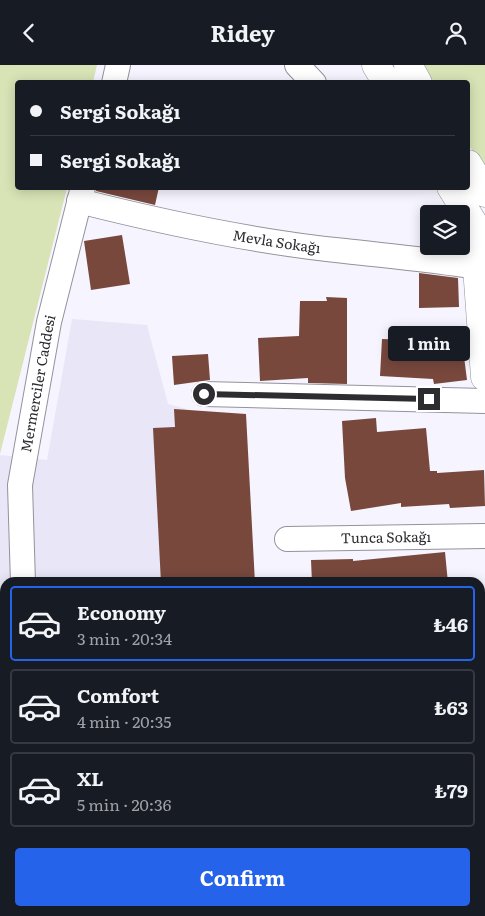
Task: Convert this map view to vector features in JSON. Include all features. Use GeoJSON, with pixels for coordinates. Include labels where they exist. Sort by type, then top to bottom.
{"type":"FeatureCollection","features":[{"type":"Feature","properties":{"kind":"main road"},"geometry":{"type":"LineString","coordinates":[[376,65],[385,80]]}},
{"type":"Feature","properties":{"kind":"main road"},"geometry":{"type":"LineString","coordinates":[[408,65],[416,80]]}},
{"type":"Feature","properties":{"kind":"main road"},"geometry":{"type":"LineString","coordinates":[[470,167],[485,193]]}},
{"type":"Feature","properties":{"kind":"main road"},"geometry":{"type":"LineString","coordinates":[[454,190],[484,238],[477,267],[485,377]]}},
{"type":"Feature","properties":{"kind":"street"},"geometry":{"type":"LineString","coordinates":[[115,80],[118,65]]}},
{"type":"Feature","properties":{"kind":"street"},"geometry":{"type":"LineString","coordinates":[[297,65],[311,80]]}},
{"type":"Feature","properties":{"kind":"street","name":"Mevla Sokağı"},"geometry":{"type":"LineString","coordinates":[[81,194],[173,225],[344,251],[410,257],[477,267]]}},
{"type":"Feature","properties":{"kind":"street","name":"Mermerciler Caddesi"},"geometry":{"type":"LineString","coordinates":[[23,577],[20,485],[49,322],[81,194]]}},
{"type":"Feature","properties":{"kind":"street"},"geometry":{"type":"LineString","coordinates":[[204,394],[485,401]]}},
{"type":"Feature","properties":{"kind":"street","name":"Tunca Sokağı"},"geometry":{"type":"LineString","coordinates":[[287,539],[485,535]]}},
{"type":"Feature","properties":{"kind":"shaded area"},"geometry":{"type":"Polygon","coordinates":[[[72,319],[147,325],[168,404],[240,423],[241,577],[0,577],[0,455],[47,460],[72,319]]]}},
{"type":"Feature","properties":{"kind":"green space"},"geometry":{"type":"Polygon","coordinates":[[[0,65],[97,65],[93,80],[15,80],[15,190],[66,190],[0,454],[0,65]]]}},
{"type":"Feature","properties":{"kind":"green space"},"geometry":{"type":"Polygon","coordinates":[[[418,65],[485,65],[485,171],[470,147],[470,80],[428,80],[418,65]]]}},
{"type":"Feature","properties":{"kind":"building"},"geometry":{"type":"Polygon","coordinates":[[[96,190],[158,190],[155,205],[96,190]]]}},
{"type":"Feature","properties":{"kind":"building"},"geometry":{"type":"Polygon","coordinates":[[[122,235],[130,284],[91,290],[84,241],[122,235]]]}},
{"type":"Feature","properties":{"kind":"building"},"geometry":{"type":"Polygon","coordinates":[[[419,273],[458,278],[459,307],[419,308],[419,273]]]}},
{"type":"Feature","properties":{"kind":"building"},"geometry":{"type":"Polygon","coordinates":[[[326,297],[347,298],[347,384],[308,383],[308,378],[260,381],[258,338],[299,336],[300,301],[327,301],[326,297]]]}},
{"type":"Feature","properties":{"kind":"building"},"geometry":{"type":"Polygon","coordinates":[[[382,339],[414,340],[414,347],[462,341],[467,380],[434,384],[433,379],[380,376],[382,339]]]}},
{"type":"Feature","properties":{"kind":"building"},"geometry":{"type":"Polygon","coordinates":[[[208,354],[210,380],[174,385],[172,356],[208,354]]]}},
{"type":"Feature","properties":{"kind":"building"},"geometry":{"type":"Polygon","coordinates":[[[174,409],[246,414],[255,577],[161,577],[153,428],[175,427],[174,409]]]}},
{"type":"Feature","properties":{"kind":"building"},"geometry":{"type":"Polygon","coordinates":[[[376,418],[377,432],[426,428],[430,471],[437,471],[437,473],[484,470],[485,506],[450,508],[449,504],[401,507],[401,503],[351,511],[345,478],[342,421],[376,418]]]}},
{"type":"Feature","properties":{"kind":"building"},"geometry":{"type":"Polygon","coordinates":[[[445,552],[447,577],[312,577],[311,560],[353,559],[353,561],[445,552]]]}},
{"type":"Feature","properties":{"kind":"route"},"geometry":{"type":"LineString","coordinates":[[204,394],[429,399]]}}]}
